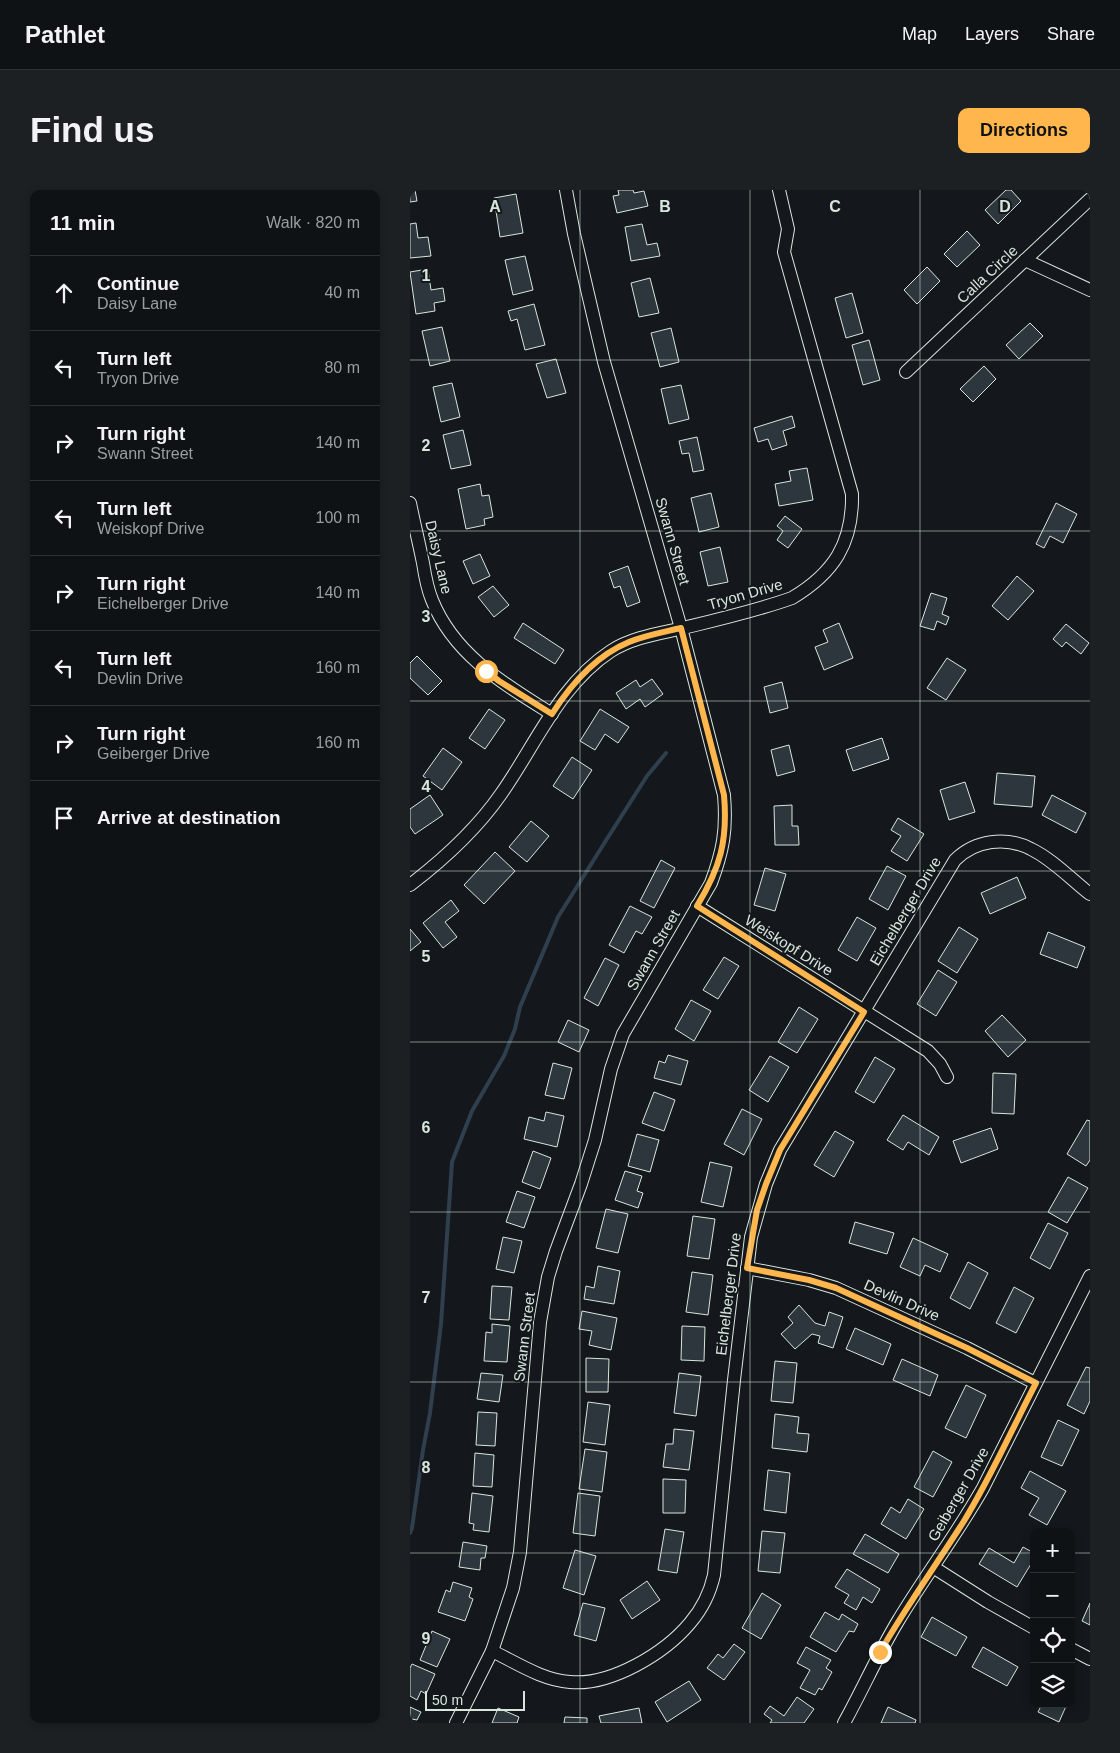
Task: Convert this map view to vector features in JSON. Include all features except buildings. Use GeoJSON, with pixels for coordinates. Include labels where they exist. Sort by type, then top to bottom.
{"type":"FeatureCollection","features":[{"type":"Feature","properties":{"kind":"street","name":"Swann Street"},"geometry":{"type":"LineString","coordinates":[[456,1723],[492,1651],[513,1588],[520,1552],[540,1322],[548,1277],[582,1184],[595,1140],[616,1051],[623,1034],[711,883],[720,859],[724,841],[726,814],[724,795],[681,628],[604,362],[574,234],[566,190]]}},
{"type":"Feature","properties":{"kind":"street","name":"Tryon Drive"},"geometry":{"type":"LineString","coordinates":[[410,885],[453,850],[478,823],[501,795],[562,699],[584,672],[605,655],[630,642],[784,601],[808,588],[833,562],[843,547],[849,530],[852,494],[784,252],[788,229],[779,190]]}},
{"type":"Feature","properties":{"kind":"street","name":"Calla Circle"},"geometry":{"type":"LineString","coordinates":[[906,372],[1090,199]]}},
{"type":"Feature","properties":{"kind":"street"},"geometry":{"type":"LineString","coordinates":[[1025,260],[1090,290]]}},
{"type":"Feature","properties":{"kind":"street","name":"Daisy Lane"},"geometry":{"type":"LineString","coordinates":[[410,503],[426,581],[439,616],[449,631],[466,652],[486,671],[552,714]]}},
{"type":"Feature","properties":{"kind":"street","name":"Eichelberger Drive"},"geometry":{"type":"LineString","coordinates":[[492,1651],[524,1668],[558,1681],[589,1681],[623,1671],[648,1658],[690,1624],[701,1609],[709,1593],[714,1575],[747,1268],[757,1210],[780,1150],[955,860],[969,848],[995,841],[1022,845],[1046,858],[1090,894]]}},
{"type":"Feature","properties":{"kind":"street","name":"Weiskopf Drive"},"geometry":{"type":"LineString","coordinates":[[697,906],[928,1051],[940,1064],[947,1077]]}},
{"type":"Feature","properties":{"kind":"street","name":"Devlin Drive"},"geometry":{"type":"LineString","coordinates":[[747,1268],[809,1280],[836,1288],[967,1348],[1036,1383]]}},
{"type":"Feature","properties":{"kind":"street","name":"Geiberger Drive"},"geometry":{"type":"LineString","coordinates":[[844,1723],[898,1620],[983,1488],[1090,1276]]}},
{"type":"Feature","properties":{"kind":"street"},"geometry":{"type":"LineString","coordinates":[[933,1567],[1030,1626]]}},
{"type":"Feature","properties":{"kind":"street"},"geometry":{"type":"LineString","coordinates":[[1075,1651],[1090,1659]]}},
{"type":"Feature","properties":{"kind":"waterway"},"geometry":{"type":"LineString","coordinates":[[410,1533],[430,1413],[441,1324],[452,1162],[472,1111],[504,1056],[515,1029],[520,1007],[558,917],[647,776],[666,753]]}},
{"type":"Feature","properties":{"kind":"route"},"geometry":{"type":"LineString","coordinates":[[486,671],[552,714],[584,672],[598,660],[630,642],[681,628],[724,795],[726,814],[724,841],[720,859],[711,883],[697,906],[864,1012],[780,1150],[757,1210],[747,1268],[809,1280],[836,1288],[967,1348],[1036,1383],[983,1488],[898,1620],[880,1652]]}}]}
